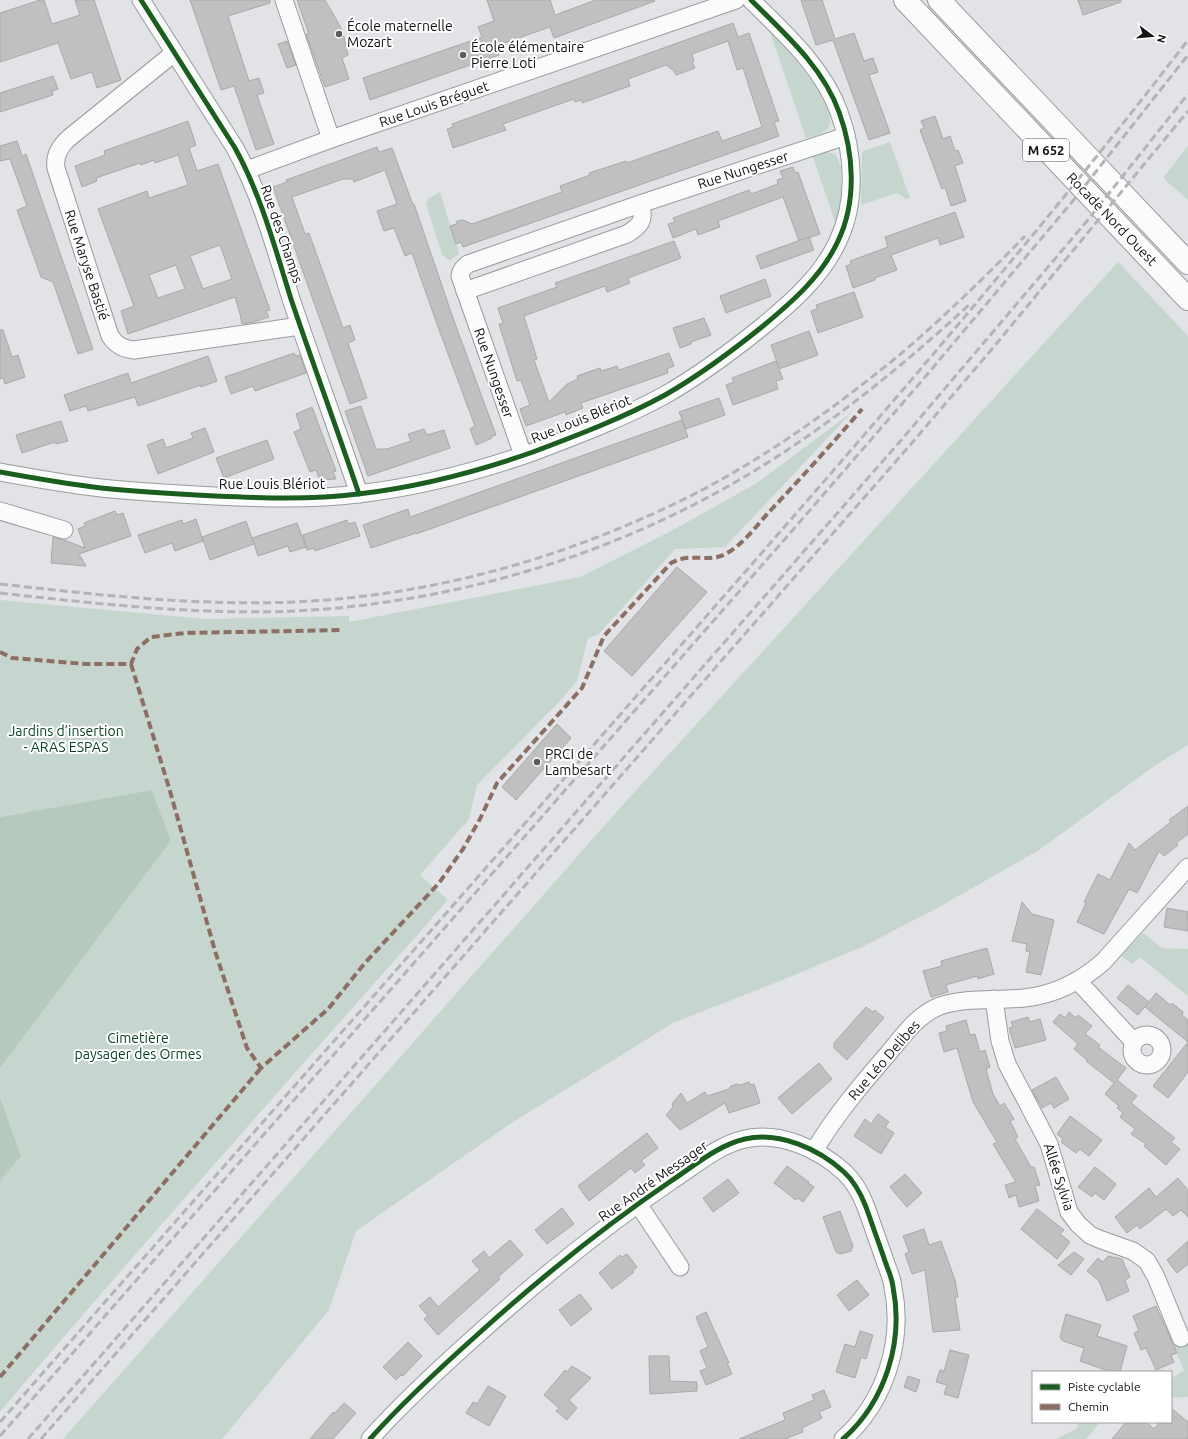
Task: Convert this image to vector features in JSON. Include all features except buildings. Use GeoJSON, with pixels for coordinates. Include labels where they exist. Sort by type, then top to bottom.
{"type":"FeatureCollection","features":[{"type":"Feature","properties":{"kind":"highway","name":"Rocade Nord Ouest"},"geometry":{"type":"LineString","coordinates":[[905,0],[1188,299]]}},
{"type":"Feature","properties":{"kind":"highway","name":"Rocade Nord Ouest"},"geometry":{"type":"LineString","coordinates":[[939,0],[1188,263]]}},
{"type":"Feature","properties":{"kind":"street","name":"Rue des Champs"},"geometry":{"type":"LineString","coordinates":[[141,0],[235,148],[247,170],[300,326],[360,494]]}},
{"type":"Feature","properties":{"kind":"street"},"geometry":{"type":"LineString","coordinates":[[284,0],[331,139]]}},
{"type":"Feature","properties":{"kind":"street","name":"Rue Louis Bréguet"},"geometry":{"type":"LineString","coordinates":[[247,170],[331,139],[736,0]]}},
{"type":"Feature","properties":{"kind":"street","name":"Rue Louis Blériot"},"geometry":{"type":"LineString","coordinates":[[0,472],[83,486],[167,494],[264,498],[332,497],[360,494],[434,482],[522,455],[608,423],[645,406],[679,387],[735,349],[775,316],[802,291],[831,254],[843,229],[850,200],[851,169],[846,136],[838,109],[815,69],[792,42],[751,0]]}},
{"type":"Feature","properties":{"kind":"street","name":"Rue Maryse Bastié"},"geometry":{"type":"LineString","coordinates":[[174,53],[69,138],[60,148],[55,161],[110,336],[114,342],[120,346],[134,350],[300,326]]}},
{"type":"Feature","properties":{"kind":"street","name":"Rue Nungesser"},"geometry":{"type":"LineString","coordinates":[[522,455],[460,276],[461,272],[468,264],[640,204],[846,136]]}},
{"type":"Feature","properties":{"kind":"street"},"geometry":{"type":"LineString","coordinates":[[465,291],[627,234],[639,225],[642,218],[640,204]]}},
{"type":"Feature","properties":{"kind":"street"},"geometry":{"type":"LineString","coordinates":[[0,511],[64,530]]}},
{"type":"Feature","properties":{"kind":"street","name":"Rue Léo Delibes"},"geometry":{"type":"LineString","coordinates":[[814,1152],[829,1126],[844,1106],[914,1024],[932,1010],[940,1006],[964,1001],[1037,996],[1055,991],[1078,981],[1103,962],[1188,867]]}},
{"type":"Feature","properties":{"kind":"street"},"geometry":{"type":"LineString","coordinates":[[1078,981],[1134,1042]]}},
{"type":"Feature","properties":{"kind":"street","name":"Allée Sylvia"},"geometry":{"type":"LineString","coordinates":[[994,999],[1000,1041],[1007,1064],[1049,1144],[1069,1212],[1078,1224],[1090,1235],[1133,1251],[1147,1261],[1156,1277],[1181,1338]]}},
{"type":"Feature","properties":{"kind":"street","name":"Rue André Messager"},"geometry":{"type":"LineString","coordinates":[[370,1439],[399,1409],[510,1305],[638,1204],[724,1147],[744,1139],[761,1136],[785,1140],[806,1147],[828,1160],[844,1172],[862,1197],[890,1276],[895,1300],[896,1316],[892,1358],[885,1380],[866,1414],[858,1425],[843,1439]]}},
{"type":"Feature","properties":{"kind":"street"},"geometry":{"type":"LineString","coordinates":[[638,1204],[680,1267]]}},
{"type":"Feature","properties":{"kind":"green space"},"geometry":{"type":"Polygon","coordinates":[[[770,32],[810,77],[827,106],[830,118],[828,128],[815,136],[806,138],[770,32]]]}},
{"type":"Feature","properties":{"kind":"green space"},"geometry":{"type":"Polygon","coordinates":[[[890,142],[910,198],[906,199],[897,193],[861,205],[863,151],[890,142]]]}},
{"type":"Feature","properties":{"kind":"green space"},"geometry":{"type":"Polygon","coordinates":[[[1188,146],[1188,200],[1163,178],[1188,146]]]}},
{"type":"Feature","properties":{"kind":"green space"},"geometry":{"type":"Polygon","coordinates":[[[825,151],[836,155],[841,168],[841,201],[836,225],[812,154],[825,151]]]}},
{"type":"Feature","properties":{"kind":"green space"},"geometry":{"type":"Polygon","coordinates":[[[440,192],[459,254],[450,260],[442,254],[426,204],[428,199],[440,192]]]}},
{"type":"Feature","properties":{"kind":"green space"},"geometry":{"type":"Polygon","coordinates":[[[1118,262],[1188,336],[1188,745],[1157,764],[1039,850],[939,907],[864,946],[673,1023],[510,1124],[356,1231],[329,1310],[222,1439],[63,1439],[620,808],[1118,262]]]}},
{"type":"Feature","properties":{"kind":"green space"},"geometry":{"type":"Polygon","coordinates":[[[852,412],[725,547],[675,549],[598,635],[588,638],[577,681],[561,700],[477,785],[469,819],[420,875],[448,900],[166,1219],[0,1412],[0,1181],[21,1156],[0,1097],[0,1068],[171,841],[152,790],[0,817],[0,600],[205,619],[349,616],[349,622],[580,577],[673,530],[757,483],[852,412]]]}},
{"type":"Feature","properties":{"kind":"green space"},"geometry":{"type":"Polygon","coordinates":[[[152,790],[171,841],[0,1068],[0,817],[152,790]]]}},
{"type":"Feature","properties":{"kind":"green space"},"geometry":{"type":"Polygon","coordinates":[[[1143,933],[1162,948],[1188,949],[1188,996],[1140,957],[1132,964],[1121,956],[1143,933]]]}},
{"type":"Feature","properties":{"kind":"green space"},"geometry":{"type":"Polygon","coordinates":[[[0,1097],[21,1156],[0,1181],[0,1097]]]}},
{"type":"Feature","properties":{"kind":"green space"},"geometry":{"type":"Polygon","coordinates":[[[1188,1339],[1188,1397],[1172,1398],[1172,1377],[1184,1370],[1173,1344],[1188,1339]]]}},
{"type":"Feature","properties":{"kind":"green space"},"geometry":{"type":"Polygon","coordinates":[[[1077,1423],[1099,1423],[1086,1439],[1055,1439],[1078,1428],[1077,1423]]]}},
{"type":"Feature","properties":{"kind":"railway"},"geometry":{"type":"LineString","coordinates":[[0,1422],[854,447],[1057,205],[1188,40]]}},
{"type":"Feature","properties":{"kind":"railway"},"geometry":{"type":"LineString","coordinates":[[0,1436],[920,383],[1072,202],[1188,55]]}},
{"type":"Feature","properties":{"kind":"railway"},"geometry":{"type":"LineString","coordinates":[[28,1439],[903,438],[1087,221],[1188,94]]}},
{"type":"Feature","properties":{"kind":"railway"},"geometry":{"type":"LineString","coordinates":[[41,1439],[911,444],[992,349],[1188,111]]}},
{"type":"Feature","properties":{"kind":"railway"},"geometry":{"type":"LineString","coordinates":[[0,584],[148,599],[258,603],[295,602],[393,592],[442,583],[489,572],[583,543],[674,504],[704,489],[762,456],[790,437],[871,378],[897,357],[962,298],[1025,236]]}},
{"type":"Feature","properties":{"kind":"railway"},"geometry":{"type":"LineString","coordinates":[[0,593],[148,608],[259,612],[296,611],[359,606],[422,596],[484,583],[545,566],[605,544],[664,519],[720,491],[775,458],[826,423],[876,385],[970,304]]}},
{"type":"Feature","properties":{"kind":"marked path"},"geometry":{"type":"LineString","coordinates":[[131,664],[170,791],[215,951],[247,1048],[261,1068],[328,1009],[364,964],[439,883],[463,849],[480,819],[497,783],[582,688],[604,636],[671,563],[686,558],[714,558],[722,556],[735,548],[751,533],[862,409]]}},
{"type":"Feature","properties":{"kind":"marked path"},"geometry":{"type":"LineString","coordinates":[[0,652],[12,658],[86,664],[131,664],[137,649],[151,637],[185,633],[343,630]]}},
{"type":"Feature","properties":{"kind":"marked path"},"geometry":{"type":"LineString","coordinates":[[0,1377],[261,1068]]}},
{"type":"Feature","properties":{"kind":"cycle path"},"geometry":{"type":"LineString","coordinates":[[141,0],[235,148],[252,184],[267,222],[291,299],[359,494]]}},
{"type":"Feature","properties":{"kind":"cycle path"},"geometry":{"type":"LineString","coordinates":[[0,472],[88,486],[172,494],[286,498],[358,494],[447,478],[533,452],[617,419],[665,395],[691,379],[716,362],[785,308],[815,277],[824,266],[838,241],[844,226],[851,193],[848,144],[839,112],[832,96],[813,65],[789,38],[751,0]]}},
{"type":"Feature","properties":{"kind":"cycle path"},"geometry":{"type":"LineString","coordinates":[[370,1439],[463,1347],[523,1294],[596,1235],[716,1151],[735,1142],[758,1137],[785,1140],[811,1149],[834,1164],[851,1179],[864,1202],[892,1280],[896,1308],[896,1329],[888,1370],[870,1407],[858,1424],[843,1439]]}},
{"type":"Feature","properties":{"kind":"place","name":"École maternelle Mozart"},"geometry":{"type":"Point","coordinates":[339,34]}},
{"type":"Feature","properties":{"kind":"place","name":"École élémentaire Pierre Loti"},"geometry":{"type":"Point","coordinates":[463,55]}},
{"type":"Feature","properties":{"kind":"place","name":"PRCI de Lambesart"},"geometry":{"type":"Point","coordinates":[537,762]}},
{"type":"Feature","properties":{"kind":"park label","name":"Jardins d’insertion - ARAS ESPAS"},"geometry":{"type":"Point","coordinates":[66,740]}},
{"type":"Feature","properties":{"kind":"park label","name":"Cimetière paysager des Ormes"},"geometry":{"type":"Point","coordinates":[138,1046]}}]}
